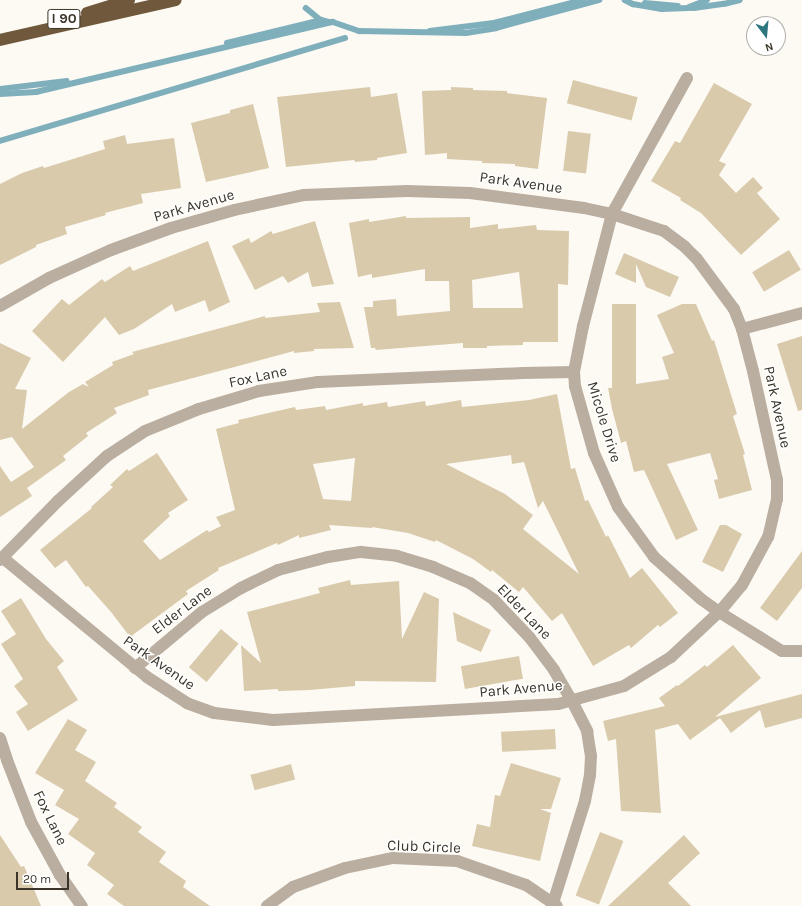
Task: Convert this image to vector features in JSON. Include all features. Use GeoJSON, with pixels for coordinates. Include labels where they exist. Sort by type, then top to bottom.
{"type":"FeatureCollection","features":[{"type":"Feature","properties":{"kind":"highway","name":"I 90"},"geometry":{"type":"LineString","coordinates":[[0,39],[129,0]]}},
{"type":"Feature","properties":{"kind":"highway"},"geometry":{"type":"LineString","coordinates":[[0,39],[176,0]]}},
{"type":"Feature","properties":{"kind":"street","name":"Micole Drive"},"geometry":{"type":"LineString","coordinates":[[687,78],[612,214],[583,326],[574,372],[575,386],[594,453],[618,507],[654,557],[701,599],[719,612],[782,651],[802,651]]}},
{"type":"Feature","properties":{"kind":"street","name":"Park Avenue"},"geometry":{"type":"LineString","coordinates":[[0,306],[49,278],[111,250],[158,233],[234,210],[304,195],[407,191],[470,193],[584,208],[612,214],[664,231],[685,247],[697,259],[734,309],[742,329],[777,480],[776,499],[768,537],[742,585],[719,612],[671,657],[624,686],[572,701],[551,704],[273,720],[214,712],[187,703],[135,668],[1,559]]}},
{"type":"Feature","properties":{"kind":"street"},"geometry":{"type":"LineString","coordinates":[[742,329],[802,313]]}},
{"type":"Feature","properties":{"kind":"street","name":"Fox Lane"},"geometry":{"type":"LineString","coordinates":[[1,559],[58,501],[107,456],[145,431],[199,409],[260,391],[318,382],[574,372]]}},
{"type":"Feature","properties":{"kind":"street","name":"Elder Lane"},"geometry":{"type":"LineString","coordinates":[[135,668],[202,612],[241,588],[278,570],[328,557],[361,552],[397,556],[433,567],[476,587],[494,600],[530,638],[554,670],[587,731],[591,756],[590,775],[585,801],[554,905]]}},
{"type":"Feature","properties":{"kind":"street","name":"Fox Lane"},"geometry":{"type":"LineString","coordinates":[[0,738],[6,760],[31,822],[60,875],[82,906]]}},
{"type":"Feature","properties":{"kind":"street","name":"Club Circle"},"geometry":{"type":"LineString","coordinates":[[267,906],[294,887],[301,884],[346,868],[394,858],[457,861],[526,885],[554,905]]}},
{"type":"Feature","properties":{"kind":"building"},"geometry":{"type":"Polygon","coordinates":[[[573,80],[638,97],[632,121],[567,103],[573,80]]]}},
{"type":"Feature","properties":{"kind":"building"},"geometry":{"type":"Polygon","coordinates":[[[714,83],[752,104],[719,161],[726,164],[719,175],[736,193],[753,177],[763,188],[757,193],[780,219],[741,255],[701,213],[680,200],[681,198],[651,181],[675,141],[680,143],[714,83]]]}},
{"type":"Feature","properties":{"kind":"building"},"geometry":{"type":"Polygon","coordinates":[[[370,87],[371,97],[397,93],[407,153],[377,158],[377,160],[355,162],[354,160],[286,167],[277,97],[370,87]]]}},
{"type":"Feature","properties":{"kind":"building"},"geometry":{"type":"Polygon","coordinates":[[[451,87],[473,88],[473,90],[507,91],[507,93],[547,98],[538,169],[515,166],[515,164],[482,163],[482,161],[447,159],[447,153],[425,155],[422,91],[451,90],[451,87]]]}},
{"type":"Feature","properties":{"kind":"building"},"geometry":{"type":"Polygon","coordinates":[[[253,104],[269,168],[206,182],[191,123],[230,113],[230,110],[253,104]]]}},
{"type":"Feature","properties":{"kind":"building"},"geometry":{"type":"Polygon","coordinates":[[[568,131],[591,134],[586,174],[563,171],[568,131]]]}},
{"type":"Feature","properties":{"kind":"building"},"geometry":{"type":"Polygon","coordinates":[[[125,135],[127,144],[174,138],[181,188],[141,194],[143,203],[105,213],[106,215],[65,227],[67,234],[36,245],[36,247],[0,265],[0,184],[22,173],[43,166],[44,168],[105,149],[103,141],[125,135]]]}},
{"type":"Feature","properties":{"kind":"building"},"geometry":{"type":"Polygon","coordinates":[[[406,216],[406,218],[470,217],[470,228],[498,224],[498,229],[536,225],[537,230],[569,231],[568,285],[558,284],[558,342],[523,342],[523,345],[487,346],[487,348],[463,348],[463,343],[376,350],[375,348],[371,348],[364,307],[373,307],[373,301],[396,299],[397,316],[450,311],[449,281],[425,281],[425,269],[372,278],[372,274],[358,277],[349,223],[369,219],[369,222],[406,216]],[[519,272],[472,280],[473,308],[523,308],[519,272]]]}},
{"type":"Feature","properties":{"kind":"building"},"geometry":{"type":"Polygon","coordinates":[[[315,221],[334,284],[312,287],[308,272],[288,283],[283,276],[255,290],[232,246],[249,238],[251,243],[271,231],[273,234],[315,221]]]}},
{"type":"Feature","properties":{"kind":"building"},"geometry":{"type":"Polygon","coordinates":[[[208,241],[230,302],[209,312],[205,300],[175,312],[172,304],[134,329],[119,335],[105,317],[63,362],[32,331],[62,299],[69,305],[102,279],[105,282],[130,266],[133,271],[208,241]]]}},
{"type":"Feature","properties":{"kind":"building"},"geometry":{"type":"Polygon","coordinates":[[[789,250],[801,270],[764,292],[752,272],[789,250]]]}},
{"type":"Feature","properties":{"kind":"building"},"geometry":{"type":"Polygon","coordinates":[[[624,253],[679,277],[670,297],[646,287],[636,264],[636,283],[615,274],[624,253]]]}},
{"type":"Feature","properties":{"kind":"building"},"geometry":{"type":"Polygon","coordinates":[[[340,302],[354,348],[314,349],[314,351],[294,353],[294,351],[148,390],[149,395],[114,408],[117,413],[86,433],[88,436],[63,456],[66,460],[27,488],[32,496],[0,517],[0,466],[11,482],[34,467],[12,437],[0,440],[0,343],[31,358],[15,389],[27,390],[22,429],[69,392],[83,384],[89,387],[85,382],[113,365],[112,362],[134,354],[132,352],[265,316],[265,318],[320,312],[317,303],[340,302]]]}},
{"type":"Feature","properties":{"kind":"building"},"geometry":{"type":"Polygon","coordinates":[[[612,304],[636,304],[636,384],[669,379],[662,357],[674,353],[657,315],[682,304],[696,304],[712,341],[714,340],[737,414],[733,416],[745,454],[743,455],[752,490],[719,499],[714,480],[718,479],[710,453],[667,464],[698,530],[676,540],[644,470],[634,472],[626,441],[621,443],[608,388],[612,388],[612,304]]]}},
{"type":"Feature","properties":{"kind":"building"},"geometry":{"type":"Polygon","coordinates":[[[802,336],[802,410],[798,411],[777,344],[802,336]]]}},
{"type":"Feature","properties":{"kind":"building"},"geometry":{"type":"Polygon","coordinates":[[[557,394],[571,469],[575,468],[585,501],[588,500],[606,537],[608,535],[630,578],[642,568],[678,613],[660,627],[658,625],[631,648],[629,645],[593,666],[562,613],[552,621],[523,587],[519,592],[492,570],[491,572],[473,559],[436,540],[435,542],[408,533],[372,527],[329,525],[331,530],[299,538],[299,535],[278,545],[277,543],[218,568],[219,570],[186,591],[188,594],[130,637],[111,612],[88,586],[86,587],[66,560],[55,568],[40,550],[92,508],[91,507],[113,487],[110,485],[127,469],[129,471],[157,453],[188,500],[168,513],[170,516],[143,541],[160,560],[207,530],[209,532],[221,526],[216,517],[235,510],[216,429],[239,423],[238,420],[295,407],[296,410],[325,406],[326,410],[363,403],[363,406],[387,402],[388,407],[425,401],[426,406],[461,400],[462,407],[529,400],[557,394]],[[511,455],[446,464],[505,494],[533,515],[523,529],[579,574],[543,501],[538,508],[524,462],[512,464],[511,455]],[[355,458],[313,464],[323,499],[351,501],[355,458]]]}},
{"type":"Feature","properties":{"kind":"building"},"geometry":{"type":"Polygon","coordinates":[[[720,525],[726,525],[742,534],[723,572],[702,562],[720,525]]]}},
{"type":"Feature","properties":{"kind":"building"},"geometry":{"type":"Polygon","coordinates":[[[802,551],[802,588],[777,621],[760,608],[802,551]]]}},
{"type":"Feature","properties":{"kind":"building"},"geometry":{"type":"Polygon","coordinates":[[[350,580],[351,585],[399,581],[402,639],[424,592],[439,599],[436,682],[355,681],[355,686],[310,690],[278,691],[278,689],[244,691],[241,645],[261,663],[247,612],[320,593],[318,588],[350,580]]]}},
{"type":"Feature","properties":{"kind":"building"},"geometry":{"type":"Polygon","coordinates":[[[21,598],[46,639],[64,661],[57,667],[78,700],[28,731],[16,712],[28,704],[14,686],[23,679],[1,644],[16,634],[1,611],[21,598]]]}},
{"type":"Feature","properties":{"kind":"building"},"geometry":{"type":"Polygon","coordinates":[[[453,612],[491,630],[481,652],[457,641],[453,612]]]}},
{"type":"Feature","properties":{"kind":"building"},"geometry":{"type":"Polygon","coordinates":[[[221,629],[239,644],[206,682],[189,667],[221,629]]]}},
{"type":"Feature","properties":{"kind":"building"},"geometry":{"type":"Polygon","coordinates":[[[733,645],[761,678],[715,717],[802,694],[802,718],[765,728],[760,710],[731,733],[720,718],[690,740],[678,724],[655,730],[661,813],[621,811],[616,739],[608,741],[603,721],[665,706],[659,698],[677,685],[678,686],[705,665],[707,667],[733,645]]]}},
{"type":"Feature","properties":{"kind":"building"},"geometry":{"type":"Polygon","coordinates":[[[519,656],[523,679],[465,689],[461,666],[519,656]]]}},
{"type":"Feature","properties":{"kind":"building"},"geometry":{"type":"Polygon","coordinates":[[[68,719],[87,730],[75,750],[96,762],[85,781],[117,803],[114,807],[142,827],[138,832],[166,852],[159,862],[186,881],[183,887],[210,906],[124,906],[107,894],[114,885],[87,865],[95,853],[68,834],[79,819],[55,805],[64,790],[35,773],[68,719]]]}},
{"type":"Feature","properties":{"kind":"building"},"geometry":{"type":"Polygon","coordinates":[[[555,729],[556,749],[502,752],[501,732],[555,729]]]}},
{"type":"Feature","properties":{"kind":"building"},"geometry":{"type":"Polygon","coordinates":[[[511,763],[561,778],[551,809],[540,809],[551,813],[540,861],[472,846],[477,824],[490,827],[495,795],[500,796],[511,763]]]}},
{"type":"Feature","properties":{"kind":"building"},"geometry":{"type":"Polygon","coordinates":[[[291,764],[295,779],[255,790],[250,775],[291,764]]]}},
{"type":"Feature","properties":{"kind":"building"},"geometry":{"type":"Polygon","coordinates":[[[600,832],[623,841],[599,904],[576,895],[600,832]]]}},
{"type":"Feature","properties":{"kind":"building"},"geometry":{"type":"Polygon","coordinates":[[[0,835],[21,867],[24,866],[41,906],[0,906],[0,835]]]}},
{"type":"Feature","properties":{"kind":"building"},"geometry":{"type":"Polygon","coordinates":[[[684,835],[700,853],[668,883],[691,906],[608,906],[684,835]]]}},
{"type":"Feature","properties":{"kind":"waterway"},"geometry":{"type":"LineString","coordinates":[[430,31],[494,23],[583,0]]}},
{"type":"Feature","properties":{"kind":"waterway"},"geometry":{"type":"LineString","coordinates":[[0,94],[36,92],[333,22],[359,31],[466,33],[496,28],[599,0]]}},
{"type":"Feature","properties":{"kind":"waterway"},"geometry":{"type":"LineString","coordinates":[[625,0],[633,4],[662,9],[694,8],[740,0]]}},
{"type":"Feature","properties":{"kind":"waterway"},"geometry":{"type":"LineString","coordinates":[[689,7],[707,0]]}},
{"type":"Feature","properties":{"kind":"waterway"},"geometry":{"type":"LineString","coordinates":[[645,3],[678,6]]}},
{"type":"Feature","properties":{"kind":"waterway"},"geometry":{"type":"LineString","coordinates":[[306,8],[321,20]]}},
{"type":"Feature","properties":{"kind":"waterway"},"geometry":{"type":"LineString","coordinates":[[227,43],[321,20],[330,22]]}},
{"type":"Feature","properties":{"kind":"waterway"},"geometry":{"type":"LineString","coordinates":[[0,141],[345,38]]}},
{"type":"Feature","properties":{"kind":"waterway"},"geometry":{"type":"LineString","coordinates":[[0,89],[67,81]]}}]}
